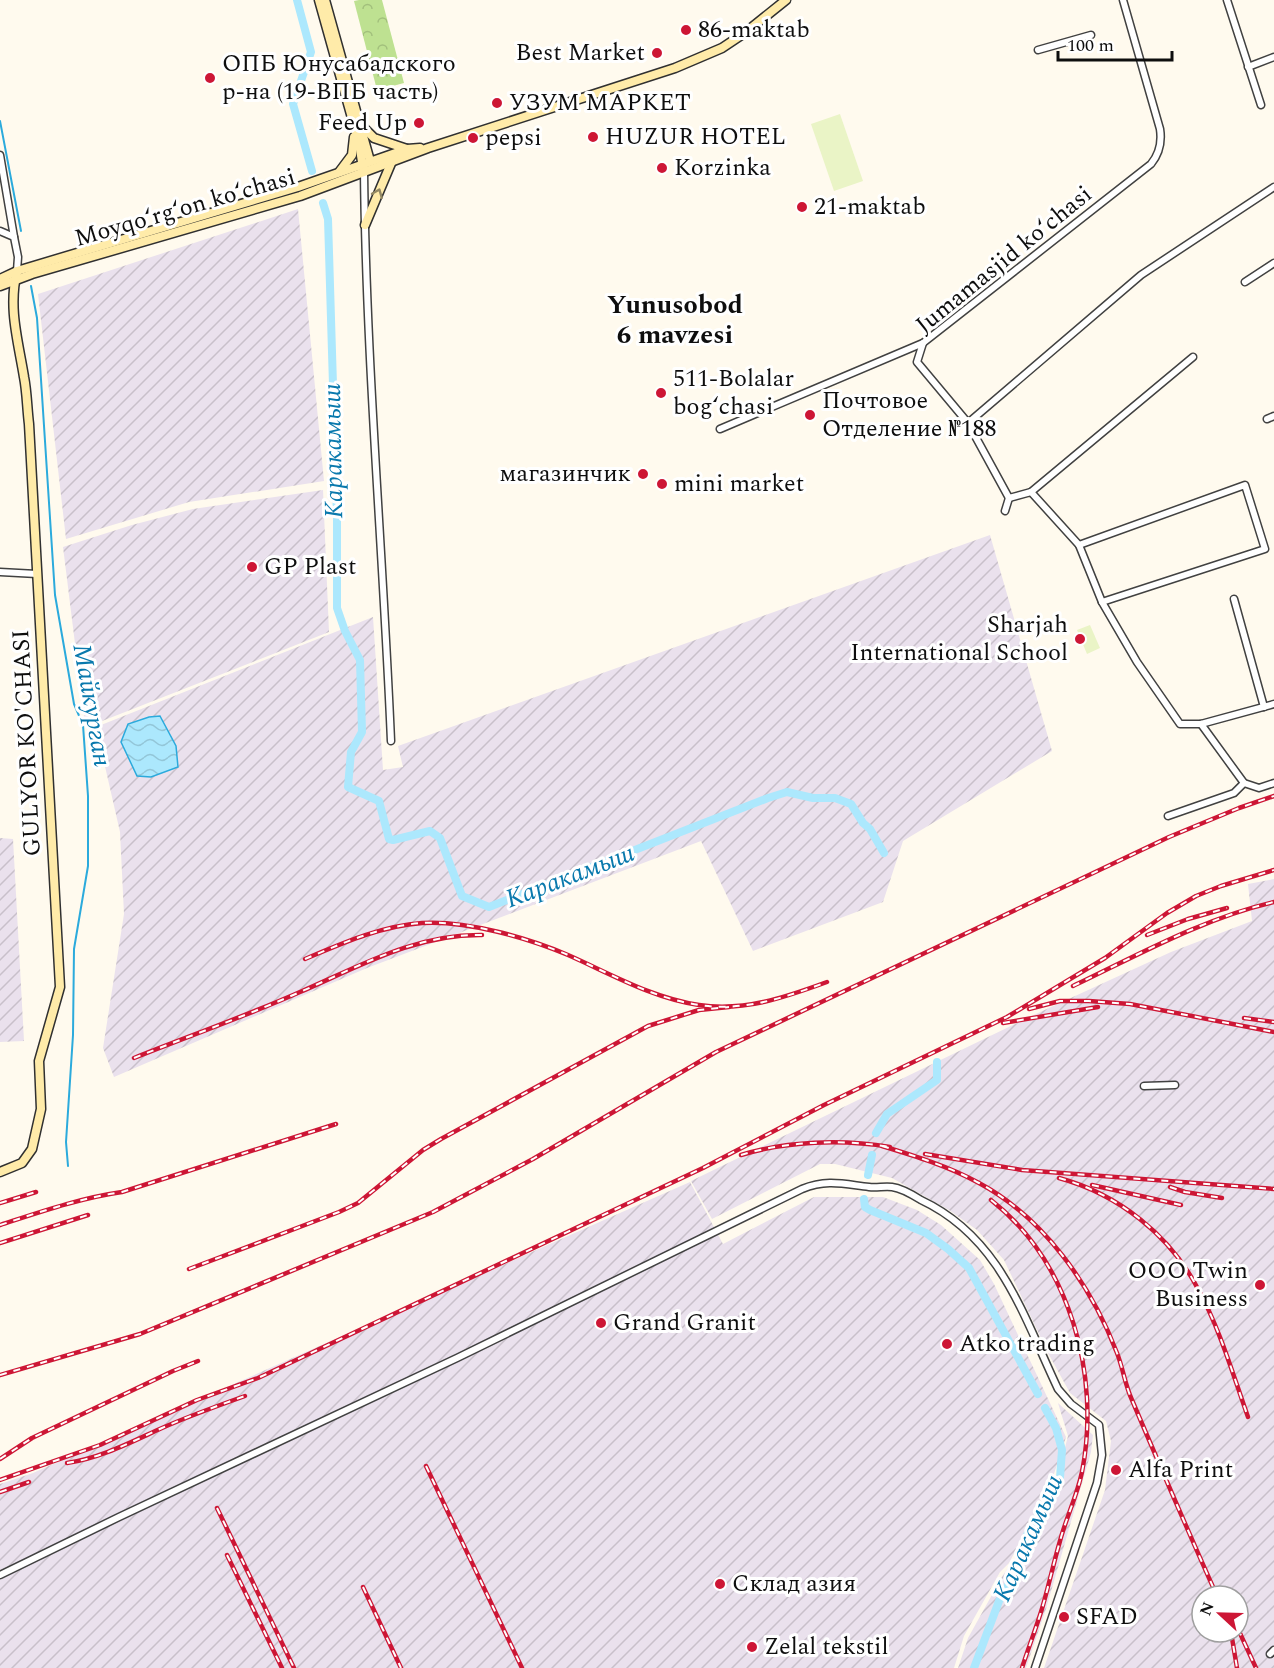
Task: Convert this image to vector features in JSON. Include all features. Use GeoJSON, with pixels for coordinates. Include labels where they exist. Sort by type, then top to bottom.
{"type":"FeatureCollection","features":[{"type":"Feature","properties":{"kind":"street"},"geometry":{"type":"LineString","coordinates":[[319,0],[357,124],[352,155],[336,177]]}},
{"type":"Feature","properties":{"kind":"street"},"geometry":{"type":"LineString","coordinates":[[325,0],[357,124],[365,165],[371,391],[385,601],[391,741]]}},
{"type":"Feature","properties":{"kind":"street"},"geometry":{"type":"LineString","coordinates":[[365,165],[392,160],[562,106],[696,60],[722,48],[786,0]]}},
{"type":"Feature","properties":{"kind":"street","name":"Jumamasjid koʻchasi"},"geometry":{"type":"LineString","coordinates":[[1009,498],[968,423],[917,362],[923,344],[1157,157],[1160,129],[1123,0]]}},
{"type":"Feature","properties":{"kind":"street"},"geometry":{"type":"LineString","coordinates":[[1227,0],[1261,105]]}},
{"type":"Feature","properties":{"kind":"street"},"geometry":{"type":"LineString","coordinates":[[1038,50],[1091,35]]}},
{"type":"Feature","properties":{"kind":"street"},"geometry":{"type":"LineString","coordinates":[[1248,67],[1274,57]]}},
{"type":"Feature","properties":{"kind":"street"},"geometry":{"type":"LineString","coordinates":[[357,124],[374,138],[407,149]]}},
{"type":"Feature","properties":{"kind":"street"},"geometry":{"type":"LineString","coordinates":[[365,165],[407,149],[428,148]]}},
{"type":"Feature","properties":{"kind":"street","name":"GULYOR KO'CHASI"},"geometry":{"type":"LineString","coordinates":[[0,155],[18,257],[12,289],[12,307],[26,392],[60,987],[39,1061],[41,1109],[32,1149],[21,1163],[0,1172]]}},
{"type":"Feature","properties":{"kind":"street"},"geometry":{"type":"LineString","coordinates":[[365,225],[392,160]]}},
{"type":"Feature","properties":{"kind":"street","name":"Moyqoʻrgʻon koʻchasi"},"geometry":{"type":"LineString","coordinates":[[16,275],[299,191],[365,165]]}},
{"type":"Feature","properties":{"kind":"street"},"geometry":{"type":"LineString","coordinates":[[968,423],[1141,275],[1274,187]]}},
{"type":"Feature","properties":{"kind":"street"},"geometry":{"type":"LineString","coordinates":[[0,231],[14,237]]}},
{"type":"Feature","properties":{"kind":"street"},"geometry":{"type":"LineString","coordinates":[[1245,282],[1274,263]]}},
{"type":"Feature","properties":{"kind":"street"},"geometry":{"type":"LineString","coordinates":[[0,279],[16,275]]}},
{"type":"Feature","properties":{"kind":"street"},"geometry":{"type":"LineString","coordinates":[[0,286],[16,275]]}},
{"type":"Feature","properties":{"kind":"street"},"geometry":{"type":"LineString","coordinates":[[720,429],[923,344]]}},
{"type":"Feature","properties":{"kind":"street"},"geometry":{"type":"LineString","coordinates":[[1005,511],[1009,498],[1031,492],[1193,357]]}},
{"type":"Feature","properties":{"kind":"street"},"geometry":{"type":"LineString","coordinates":[[1079,545],[1245,485],[1265,549],[1102,602]]}},
{"type":"Feature","properties":{"kind":"street"},"geometry":{"type":"LineString","coordinates":[[1031,492],[1079,545],[1102,602],[1137,662],[1180,724],[1201,724],[1274,704]]}},
{"type":"Feature","properties":{"kind":"street"},"geometry":{"type":"LineString","coordinates":[[0,572],[37,574]]}},
{"type":"Feature","properties":{"kind":"street"},"geometry":{"type":"LineString","coordinates":[[1234,599],[1264,706]]}},
{"type":"Feature","properties":{"kind":"street"},"geometry":{"type":"LineString","coordinates":[[1201,724],[1244,783],[1258,788],[1274,783]]}},
{"type":"Feature","properties":{"kind":"street"},"geometry":{"type":"LineString","coordinates":[[1168,816],[1234,793],[1244,783]]}},
{"type":"Feature","properties":{"kind":"street"},"geometry":{"type":"LineString","coordinates":[[1144,1086],[1175,1085]]}},
{"type":"Feature","properties":{"kind":"street"},"geometry":{"type":"LineString","coordinates":[[0,1575],[119,1516],[457,1358],[802,1190],[825,1182],[879,1188],[893,1187],[939,1210],[956,1222],[988,1252],[1005,1276],[1058,1389],[1071,1404],[1099,1425],[1102,1455],[1097,1483],[1035,1668]]}},
{"type":"Feature","properties":{"kind":"shaded area"},"geometry":{"type":"Polygon","coordinates":[[[298,209],[324,481],[189,502],[66,539],[38,294],[298,209]]]}},
{"type":"Feature","properties":{"kind":"shaded area"},"geometry":{"type":"Polygon","coordinates":[[[323,490],[329,632],[97,723],[85,724],[63,547],[193,509],[323,490]]]}},
{"type":"Feature","properties":{"kind":"shaded area"},"geometry":{"type":"Polygon","coordinates":[[[990,535],[1052,751],[903,841],[883,902],[753,951],[701,841],[367,968],[114,1077],[103,1048],[124,914],[120,832],[96,727],[373,617],[383,770],[403,767],[398,746],[990,535]]]}},
{"type":"Feature","properties":{"kind":"shaded area"},"geometry":{"type":"Polygon","coordinates":[[[0,838],[13,839],[24,1041],[0,1042],[0,838]]]}},
{"type":"Feature","properties":{"kind":"shaded area"},"geometry":{"type":"Polygon","coordinates":[[[1274,879],[1274,1668],[1044,1668],[1105,1490],[1111,1441],[1106,1421],[1070,1393],[1048,1353],[1004,1260],[977,1230],[949,1210],[892,1178],[835,1164],[820,1164],[712,1219],[691,1181],[1025,1019],[1171,952],[1252,921],[1248,884],[1274,879]]]}},
{"type":"Feature","properties":{"kind":"shaded area"},"geometry":{"type":"Polygon","coordinates":[[[690,1182],[723,1244],[814,1197],[883,1197],[917,1210],[941,1225],[980,1260],[994,1284],[1066,1437],[1052,1480],[1009,1563],[1000,1572],[964,1636],[954,1668],[0,1668],[0,1484],[33,1473],[690,1182]]]}},
{"type":"Feature","properties":{"kind":"shaded area"},"geometry":{"type":"Polygon","coordinates":[[[1058,1403],[1093,1435],[1091,1452],[1046,1609],[1026,1668],[958,1668],[968,1638],[1003,1575],[1014,1560],[1057,1478],[1068,1436],[1058,1403]]]}},
{"type":"Feature","properties":{"kind":"green space"},"geometry":{"type":"Polygon","coordinates":[[[382,0],[404,83],[377,90],[354,1],[382,0]]]}},
{"type":"Feature","properties":{"kind":"green space"},"geometry":{"type":"Polygon","coordinates":[[[840,114],[863,181],[834,191],[811,124],[840,114]]]}},
{"type":"Feature","properties":{"kind":"green space"},"geometry":{"type":"Polygon","coordinates":[[[1090,625],[1100,648],[1087,654],[1077,630],[1090,625]]]}},
{"type":"Feature","properties":{"kind":"water"},"geometry":{"type":"Polygon","coordinates":[[[160,716],[176,746],[178,767],[151,777],[137,776],[121,742],[128,724],[160,716]]]}},
{"type":"Feature","properties":{"kind":"waterway","name":"Каракамыш"},"geometry":{"type":"LineString","coordinates":[[297,0],[311,52],[293,104],[312,171]]}},
{"type":"Feature","properties":{"kind":"waterway","name":"Майкурган"},"geometry":{"type":"LineString","coordinates":[[0,121],[21,231]]}},
{"type":"Feature","properties":{"kind":"waterway","name":"Каракамыш"},"geometry":{"type":"LineString","coordinates":[[323,203],[328,219],[337,518],[337,608],[345,631],[360,660],[362,732],[351,752],[348,787],[379,801],[389,839],[430,831],[440,838],[462,896],[489,907],[787,792],[813,798],[835,798],[851,804],[884,853]]}},
{"type":"Feature","properties":{"kind":"waterway","name":"Майкурган"},"geometry":{"type":"LineString","coordinates":[[31,286],[37,318],[55,595],[74,704],[83,725],[88,796],[88,866],[74,949],[73,1035],[66,1142],[68,1166]]}},
{"type":"Feature","properties":{"kind":"waterway","name":"Каракамыш"},"geometry":{"type":"LineString","coordinates":[[876,1133],[887,1114],[937,1080],[937,1062]]}},
{"type":"Feature","properties":{"kind":"waterway","name":"Каракамыш"},"geometry":{"type":"LineString","coordinates":[[868,1175],[872,1155]]}},
{"type":"Feature","properties":{"kind":"waterway","name":"Каракамыш"},"geometry":{"type":"LineString","coordinates":[[864,1199],[865,1207],[926,1233],[969,1268],[1038,1394]]}},
{"type":"Feature","properties":{"kind":"waterway","name":"Каракамыш"},"geometry":{"type":"LineString","coordinates":[[974,1668],[999,1601],[1016,1571],[1027,1535],[1060,1478],[1062,1450],[1056,1428],[1045,1408]]}},
{"type":"Feature","properties":{"kind":"railway"},"geometry":{"type":"LineString","coordinates":[[0,1375],[140,1334],[433,1212],[533,1159],[716,1052],[1169,837],[1274,796]]}},
{"type":"Feature","properties":{"kind":"railway"},"geometry":{"type":"LineString","coordinates":[[0,1480],[100,1445],[197,1400],[258,1378],[703,1168],[824,1105],[1007,1017],[1105,958],[1167,913],[1196,896],[1274,870]]}},
{"type":"Feature","properties":{"kind":"railway"},"geometry":{"type":"LineString","coordinates":[[1073,986],[1197,927],[1274,902]]}},
{"type":"Feature","properties":{"kind":"railway"},"geometry":{"type":"LineString","coordinates":[[1147,935],[1188,919],[1227,908]]}},
{"type":"Feature","properties":{"kind":"railway"},"geometry":{"type":"LineString","coordinates":[[305,959],[377,931],[422,923],[439,923],[477,927],[534,942],[648,991],[699,1005],[716,1007],[748,1005],[780,998],[827,982]]}},
{"type":"Feature","properties":{"kind":"railway"},"geometry":{"type":"LineString","coordinates":[[134,1058],[259,1009],[388,953],[434,940],[482,935]]}},
{"type":"Feature","properties":{"kind":"railway"},"geometry":{"type":"LineString","coordinates":[[1029,1009],[1060,1001],[1130,1004],[1274,1032]]}},
{"type":"Feature","properties":{"kind":"railway"},"geometry":{"type":"LineString","coordinates":[[189,1269],[358,1203],[423,1150],[441,1139],[648,1026],[699,1010],[729,1007]]}},
{"type":"Feature","properties":{"kind":"railway"},"geometry":{"type":"LineString","coordinates":[[1003,1023],[1098,1007]]}},
{"type":"Feature","properties":{"kind":"railway"},"geometry":{"type":"LineString","coordinates":[[1244,1018],[1274,1022]]}},
{"type":"Feature","properties":{"kind":"railway"},"geometry":{"type":"LineString","coordinates":[[0,1225],[45,1210],[122,1192],[336,1124]]}},
{"type":"Feature","properties":{"kind":"railway"},"geometry":{"type":"LineString","coordinates":[[741,1155],[796,1144],[834,1142],[890,1147]]}},
{"type":"Feature","properties":{"kind":"railway"},"geometry":{"type":"LineString","coordinates":[[882,1146],[943,1166],[979,1183],[1024,1215],[1063,1256],[1094,1303],[1106,1328],[1130,1394],[1212,1584]]}},
{"type":"Feature","properties":{"kind":"railway"},"geometry":{"type":"LineString","coordinates":[[925,1154],[1022,1170],[1274,1189]]}},
{"type":"Feature","properties":{"kind":"railway"},"geometry":{"type":"LineString","coordinates":[[1059,1178],[1102,1194],[1122,1206],[1140,1219],[1173,1251],[1198,1289],[1213,1320],[1248,1417]]}},
{"type":"Feature","properties":{"kind":"railway"},"geometry":{"type":"LineString","coordinates":[[1092,1185],[1181,1205]]}},
{"type":"Feature","properties":{"kind":"railway"},"geometry":{"type":"LineString","coordinates":[[1170,1187],[1222,1198]]}},
{"type":"Feature","properties":{"kind":"railway"},"geometry":{"type":"LineString","coordinates":[[0,1203],[36,1192]]}},
{"type":"Feature","properties":{"kind":"railway"},"geometry":{"type":"LineString","coordinates":[[991,1200],[1018,1226],[1041,1255],[1060,1288],[1073,1323],[1082,1360],[1087,1397],[1087,1435],[1080,1481],[1062,1532],[1041,1612],[1022,1668]]}},
{"type":"Feature","properties":{"kind":"railway"},"geometry":{"type":"LineString","coordinates":[[0,1243],[88,1215]]}},
{"type":"Feature","properties":{"kind":"railway"},"geometry":{"type":"LineString","coordinates":[[0,1459],[32,1438],[198,1361]]}},
{"type":"Feature","properties":{"kind":"railway"},"geometry":{"type":"LineString","coordinates":[[67,1463],[104,1453],[182,1419],[245,1396]]}},
{"type":"Feature","properties":{"kind":"railway"},"geometry":{"type":"LineString","coordinates":[[426,1466],[522,1668]]}},
{"type":"Feature","properties":{"kind":"railway"},"geometry":{"type":"LineString","coordinates":[[0,1492],[29,1482]]}},
{"type":"Feature","properties":{"kind":"railway"},"geometry":{"type":"LineString","coordinates":[[217,1508],[294,1668]]}},
{"type":"Feature","properties":{"kind":"railway"},"geometry":{"type":"LineString","coordinates":[[227,1555],[282,1668]]}},
{"type":"Feature","properties":{"kind":"railway"},"geometry":{"type":"LineString","coordinates":[[363,1587],[401,1668]]}},
{"type":"Feature","properties":{"kind":"railway"},"geometry":{"type":"LineString","coordinates":[[1233,1644],[1237,1668]]}},
{"type":"Feature","properties":{"kind":"railway"},"geometry":{"type":"LineString","coordinates":[[1245,1644],[1256,1668]]}},
{"type":"Feature","properties":{"kind":"place","name":"86-maktab"},"geometry":{"type":"Point","coordinates":[686,30]}},
{"type":"Feature","properties":{"kind":"place","name":"Best Market"},"geometry":{"type":"Point","coordinates":[657,53]}},
{"type":"Feature","properties":{"kind":"place","name":"ОПБ Юнусабадского р-на (19-ВПБ часть)"},"geometry":{"type":"Point","coordinates":[210,78]}},
{"type":"Feature","properties":{"kind":"place","name":"УЗУМ МАРКЕТ"},"geometry":{"type":"Point","coordinates":[497,103]}},
{"type":"Feature","properties":{"kind":"place","name":"Feed Up"},"geometry":{"type":"Point","coordinates":[419,123]}},
{"type":"Feature","properties":{"kind":"place","name":"HUZUR HOTEL"},"geometry":{"type":"Point","coordinates":[593,137]}},
{"type":"Feature","properties":{"kind":"place","name":"pepsi"},"geometry":{"type":"Point","coordinates":[473,138]}},
{"type":"Feature","properties":{"kind":"place","name":"Korzinka"},"geometry":{"type":"Point","coordinates":[662,168]}},
{"type":"Feature","properties":{"kind":"place","name":"21-maktab"},"geometry":{"type":"Point","coordinates":[802,207]}},
{"type":"Feature","properties":{"kind":"place","name":"511-Bolalar bogʻchasi"},"geometry":{"type":"Point","coordinates":[661,393]}},
{"type":"Feature","properties":{"kind":"place","name":"Почтовое Отделение №188"},"geometry":{"type":"Point","coordinates":[810,415]}},
{"type":"Feature","properties":{"kind":"place","name":"магазинчик"},"geometry":{"type":"Point","coordinates":[643,474]}},
{"type":"Feature","properties":{"kind":"place","name":"mini market"},"geometry":{"type":"Point","coordinates":[662,484]}},
{"type":"Feature","properties":{"kind":"place","name":"GP Plast"},"geometry":{"type":"Point","coordinates":[252,567]}},
{"type":"Feature","properties":{"kind":"place","name":"Sharjah International School"},"geometry":{"type":"Point","coordinates":[1080,639]}},
{"type":"Feature","properties":{"kind":"place","name":"ООО Twin Business"},"geometry":{"type":"Point","coordinates":[1260,1285]}},
{"type":"Feature","properties":{"kind":"place","name":"Grand Granit"},"geometry":{"type":"Point","coordinates":[601,1323]}},
{"type":"Feature","properties":{"kind":"place","name":"Atko trading"},"geometry":{"type":"Point","coordinates":[947,1344]}},
{"type":"Feature","properties":{"kind":"place","name":"Alfa Print"},"geometry":{"type":"Point","coordinates":[1116,1470]}},
{"type":"Feature","properties":{"kind":"place","name":"Склад азия"},"geometry":{"type":"Point","coordinates":[720,1584]}},
{"type":"Feature","properties":{"kind":"place","name":"SFAD"},"geometry":{"type":"Point","coordinates":[1064,1617]}},
{"type":"Feature","properties":{"kind":"place","name":"Zelal tekstil"},"geometry":{"type":"Point","coordinates":[752,1647]}},
{"type":"Feature","properties":{"kind":"district","name":"Yunusobod 6 mavzesi"},"geometry":{"type":"Point","coordinates":[675,320]}}]}
